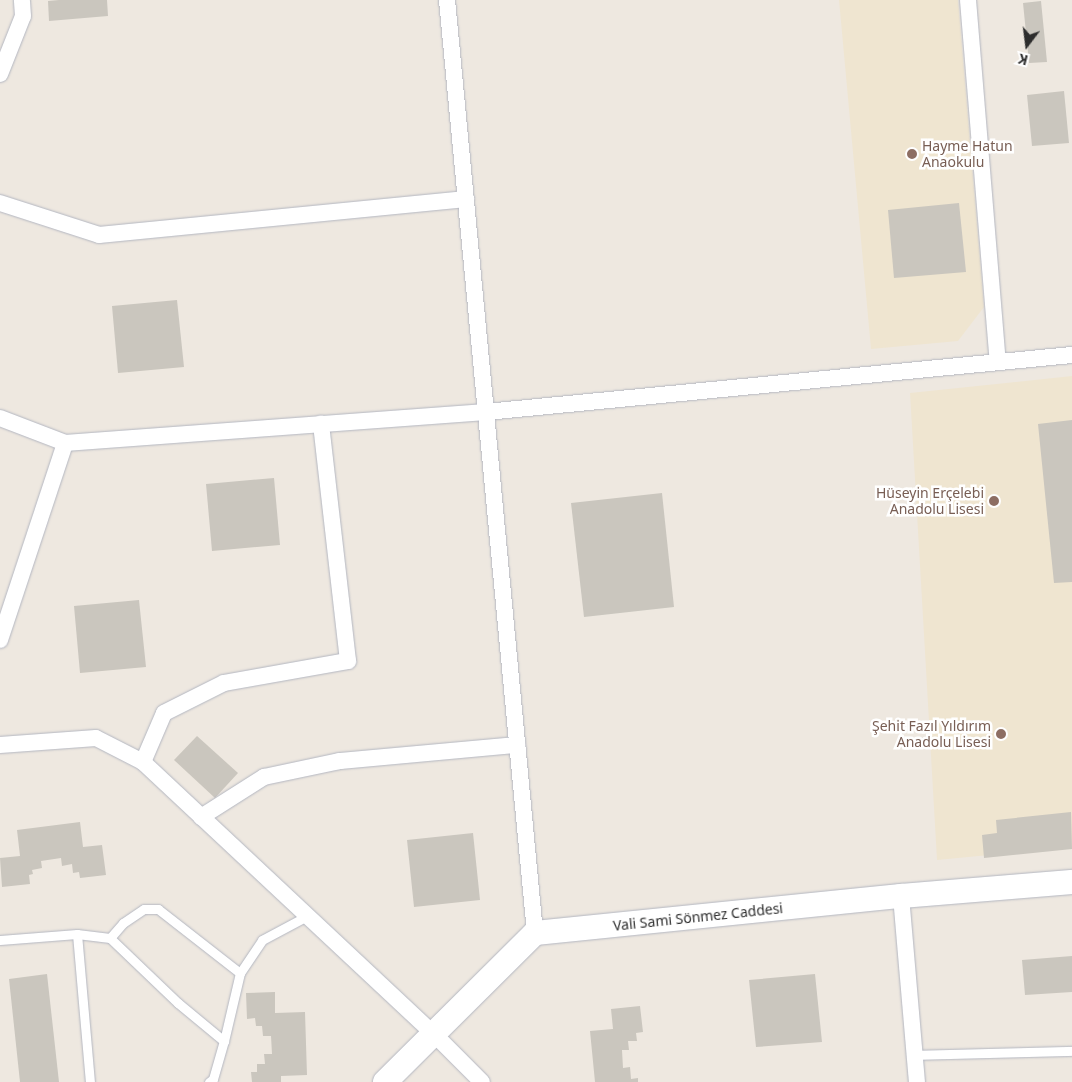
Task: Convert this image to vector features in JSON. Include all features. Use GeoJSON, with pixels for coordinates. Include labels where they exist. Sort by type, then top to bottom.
{"type":"FeatureCollection","features":[{"type":"Feature","properties":{"kind":"main road","name":"Vali Sami Sönmez Caddesi"},"geometry":{"type":"LineString","coordinates":[[535,933],[901,896],[1072,882]]}},
{"type":"Feature","properties":{"kind":"main road"},"geometry":{"type":"LineString","coordinates":[[385,1082],[535,933]]}},
{"type":"Feature","properties":{"kind":"street"},"geometry":{"type":"LineString","coordinates":[[0,74],[23,8],[34,0]]}},
{"type":"Feature","properties":{"kind":"street"},"geometry":{"type":"LineString","coordinates":[[447,0],[535,933]]}},
{"type":"Feature","properties":{"kind":"street"},"geometry":{"type":"LineString","coordinates":[[968,0],[998,362]]}},
{"type":"Feature","properties":{"kind":"street"},"geometry":{"type":"LineString","coordinates":[[0,202],[99,235],[466,199]]}},
{"type":"Feature","properties":{"kind":"street"},"geometry":{"type":"LineString","coordinates":[[0,418],[65,443],[486,412],[1072,355]]}},
{"type":"Feature","properties":{"kind":"street"},"geometry":{"type":"LineString","coordinates":[[142,762],[164,713],[224,683],[348,661],[321,424]]}},
{"type":"Feature","properties":{"kind":"street"},"geometry":{"type":"LineString","coordinates":[[0,640],[65,443]]}},
{"type":"Feature","properties":{"kind":"street"},"geometry":{"type":"LineString","coordinates":[[0,745],[96,738],[142,762],[433,1033],[482,1082]]}},
{"type":"Feature","properties":{"kind":"street"},"geometry":{"type":"LineString","coordinates":[[201,817],[264,777],[340,761],[518,745]]}},
{"type":"Feature","properties":{"kind":"street"},"geometry":{"type":"LineString","coordinates":[[901,896],[918,1082]]}},
{"type":"Feature","properties":{"kind":"lane"},"geometry":{"type":"LineString","coordinates":[[110,938],[123,923],[144,909],[158,909],[240,973]]}},
{"type":"Feature","properties":{"kind":"lane"},"geometry":{"type":"LineString","coordinates":[[209,1082],[213,1079],[224,1042],[240,973],[262,940],[307,916]]}},
{"type":"Feature","properties":{"kind":"lane"},"geometry":{"type":"LineString","coordinates":[[0,940],[77,934],[110,938],[178,1003],[224,1042]]}},
{"type":"Feature","properties":{"kind":"lane"},"geometry":{"type":"LineString","coordinates":[[77,934],[90,1082]]}},
{"type":"Feature","properties":{"kind":"lane"},"geometry":{"type":"LineString","coordinates":[[915,1055],[1072,1051]]}},
{"type":"Feature","properties":{"kind":"shaded area","name":"Hayme Hatun Anaokulu"},"geometry":{"type":"Polygon","coordinates":[[[839,0],[958,0],[984,307],[958,341],[871,349],[839,0]]]}},
{"type":"Feature","properties":{"kind":"shaded area"},"geometry":{"type":"Polygon","coordinates":[[[1072,376],[1072,847],[937,860],[910,393],[1072,376]]]}},
{"type":"Feature","properties":{"kind":"building"},"geometry":{"type":"Polygon","coordinates":[[[107,0],[108,16],[49,21],[48,1],[107,0]]]}},
{"type":"Feature","properties":{"kind":"building"},"geometry":{"type":"Polygon","coordinates":[[[1041,1],[1047,62],[1029,63],[1023,3],[1041,1]]]}},
{"type":"Feature","properties":{"kind":"building"},"geometry":{"type":"Polygon","coordinates":[[[1064,91],[1069,143],[1032,146],[1027,95],[1064,91]]]}},
{"type":"Feature","properties":{"kind":"building"},"geometry":{"type":"Polygon","coordinates":[[[959,203],[966,272],[894,278],[888,210],[959,203]]]}},
{"type":"Feature","properties":{"kind":"building"},"geometry":{"type":"Polygon","coordinates":[[[177,300],[184,367],[118,373],[112,306],[177,300]]]}},
{"type":"Feature","properties":{"kind":"building"},"geometry":{"type":"Polygon","coordinates":[[[1072,420],[1072,582],[1054,583],[1038,424],[1072,420]]]}},
{"type":"Feature","properties":{"kind":"building"},"geometry":{"type":"Polygon","coordinates":[[[274,478],[280,545],[212,551],[206,484],[274,478]]]}},
{"type":"Feature","properties":{"kind":"building"},"geometry":{"type":"Polygon","coordinates":[[[662,493],[674,607],[584,617],[571,503],[662,493]]]}},
{"type":"Feature","properties":{"kind":"building"},"geometry":{"type":"Polygon","coordinates":[[[139,600],[146,667],[80,673],[74,606],[139,600]]]}},
{"type":"Feature","properties":{"kind":"building"},"geometry":{"type":"Polygon","coordinates":[[[197,736],[238,773],[215,798],[174,760],[197,736]]]}},
{"type":"Feature","properties":{"kind":"building"},"geometry":{"type":"Polygon","coordinates":[[[1071,812],[1072,849],[984,858],[982,835],[997,833],[996,820],[1071,812]]]}},
{"type":"Feature","properties":{"kind":"building"},"geometry":{"type":"Polygon","coordinates":[[[80,822],[83,847],[102,845],[106,875],[80,878],[79,872],[73,873],[72,864],[62,866],[61,858],[41,861],[42,868],[32,870],[33,874],[29,875],[30,884],[2,887],[0,858],[20,856],[17,830],[80,822]]]}},
{"type":"Feature","properties":{"kind":"building"},"geometry":{"type":"Polygon","coordinates":[[[473,833],[480,900],[414,907],[407,840],[473,833]]]}},
{"type":"Feature","properties":{"kind":"building"},"geometry":{"type":"Polygon","coordinates":[[[1072,956],[1072,992],[1025,995],[1022,960],[1072,956]]]}},
{"type":"Feature","properties":{"kind":"building"},"geometry":{"type":"Polygon","coordinates":[[[47,974],[59,1082],[20,1082],[9,979],[47,974]]]}},
{"type":"Feature","properties":{"kind":"building"},"geometry":{"type":"Polygon","coordinates":[[[815,974],[822,1042],[756,1047],[749,980],[815,974]]]}},
{"type":"Feature","properties":{"kind":"building"},"geometry":{"type":"Polygon","coordinates":[[[275,992],[275,1013],[305,1012],[307,1075],[281,1076],[281,1082],[252,1082],[251,1072],[257,1072],[257,1064],[265,1064],[264,1054],[272,1054],[271,1036],[263,1036],[262,1026],[256,1026],[255,1018],[247,1019],[246,993],[275,992]]]}},
{"type":"Feature","properties":{"kind":"building"},"geometry":{"type":"Polygon","coordinates":[[[640,1006],[643,1032],[636,1033],[637,1041],[628,1041],[629,1050],[622,1050],[623,1068],[630,1067],[631,1079],[638,1078],[638,1082],[595,1082],[590,1031],[613,1029],[611,1009],[640,1006]]]}},
{"type":"Feature","properties":{"kind":"place","name":"Hayme Hatun Anaokulu"},"geometry":{"type":"Point","coordinates":[912,154]}},
{"type":"Feature","properties":{"kind":"place","name":"Hüseyin Erçelebi Anadolu Lisesi"},"geometry":{"type":"Point","coordinates":[994,501]}},
{"type":"Feature","properties":{"kind":"place","name":"Şehit Fazıl Yıldırım Anadolu Lisesi"},"geometry":{"type":"Point","coordinates":[1001,734]}}]}
